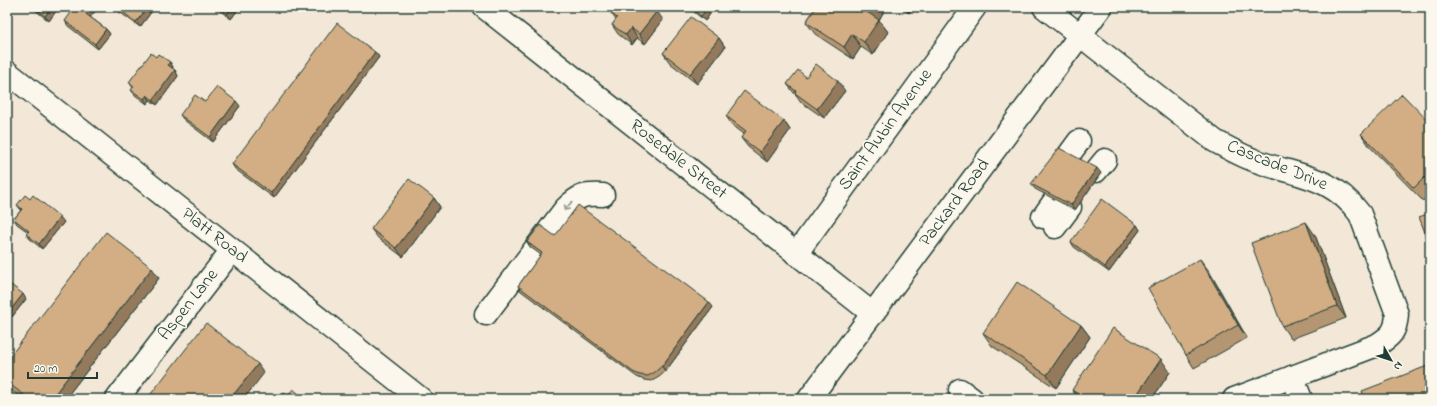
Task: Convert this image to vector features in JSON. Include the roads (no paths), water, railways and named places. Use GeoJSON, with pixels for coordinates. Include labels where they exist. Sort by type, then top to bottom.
{"type":"FeatureCollection","features":[{"type":"Feature","properties":{"kind":"street","name":"Rosedale Street"},"geometry":{"type":"LineString","coordinates":[[484,7],[873,314]]}},
{"type":"Feature","properties":{"kind":"street","name":"Saint Aubin Avenue"},"geometry":{"type":"LineString","coordinates":[[796,254],[975,7]]}},
{"type":"Feature","properties":{"kind":"street","name":"Cascade Drive"},"geometry":{"type":"LineString","coordinates":[[1044,7],[1215,141],[1239,154],[1261,163],[1316,180],[1337,190],[1360,214],[1397,314],[1396,326],[1390,337],[1377,345],[1234,399]]}},
{"type":"Feature","properties":{"kind":"street","name":"Packard Road"},"geometry":{"type":"LineString","coordinates":[[809,399],[1101,7]]}},
{"type":"Feature","properties":{"kind":"street","name":"Platt Road"},"geometry":{"type":"LineString","coordinates":[[7,72],[232,250],[412,396]]}},
{"type":"Feature","properties":{"kind":"street"},"geometry":{"type":"LineString","coordinates":[[486,314],[565,209],[574,200],[583,196],[604,195]]}},
{"type":"Feature","properties":{"kind":"street","name":"Aspen Lane"},"geometry":{"type":"LineString","coordinates":[[117,399],[232,250]]}},
{"type":"Feature","properties":{"kind":"street"},"geometry":{"type":"LineString","coordinates":[[1292,377],[1301,399]]}}]}
